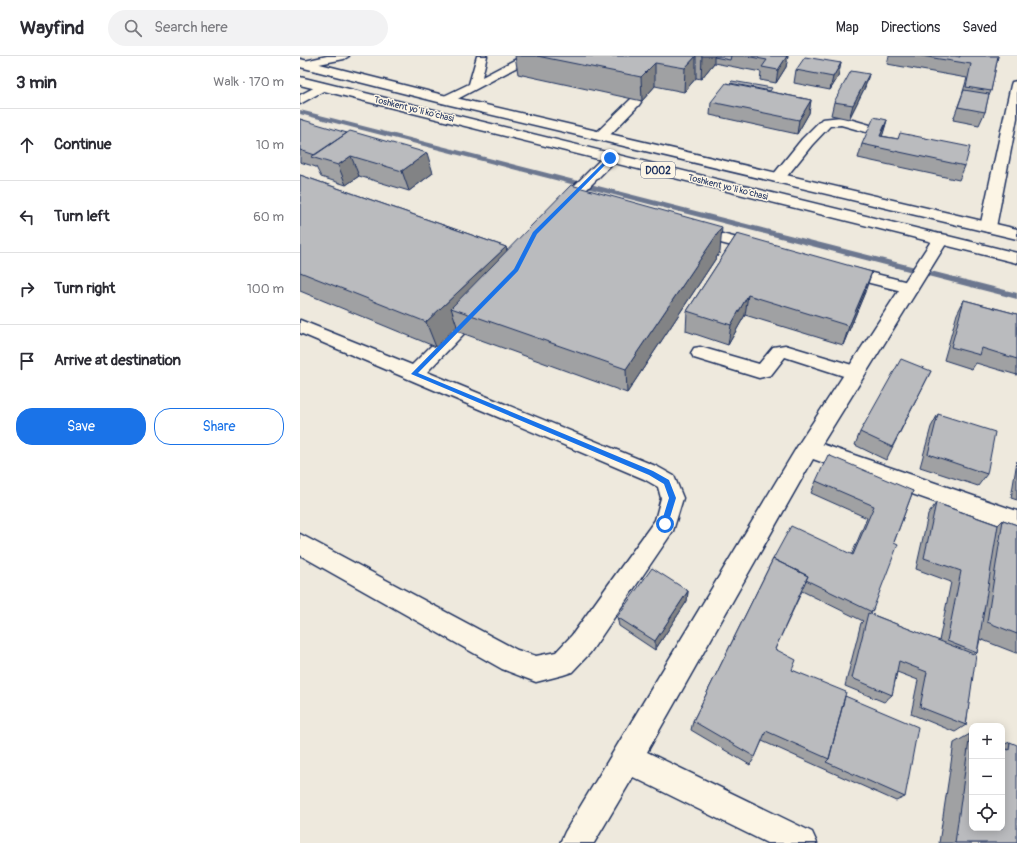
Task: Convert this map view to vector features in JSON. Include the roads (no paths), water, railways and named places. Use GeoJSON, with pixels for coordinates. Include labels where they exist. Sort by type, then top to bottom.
{"type":"FeatureCollection","features":[{"type":"Feature","properties":{"kind":"main road","name":"Toshkent yo‘li ko‘chasi"},"geometry":{"type":"LineString","coordinates":[[302,64],[446,100],[1017,234]]}},
{"type":"Feature","properties":{"kind":"main road","name":"Toshkent yo‘li ko‘chasi"},"geometry":{"type":"LineString","coordinates":[[300,81],[1017,258]]}},
{"type":"Feature","properties":{"kind":"main road"},"geometry":{"type":"LineString","coordinates":[[988,227],[1017,85]]}},
{"type":"Feature","properties":{"kind":"main road"},"geometry":{"type":"LineString","coordinates":[[576,843],[808,448],[941,239]]}},
{"type":"Feature","properties":{"kind":"main road"},"geometry":{"type":"LineString","coordinates":[[808,448],[1017,521]]}},
{"type":"Feature","properties":{"kind":"main road"},"geometry":{"type":"LineString","coordinates":[[627,758],[801,843]]}},
{"type":"Feature","properties":{"kind":"lane"},"geometry":{"type":"LineString","coordinates":[[302,64],[344,56]]}},
{"type":"Feature","properties":{"kind":"lane"},"geometry":{"type":"LineString","coordinates":[[474,85],[480,56]]}},
{"type":"Feature","properties":{"kind":"lane"},"geometry":{"type":"LineString","coordinates":[[446,100],[530,56]]}},
{"type":"Feature","properties":{"kind":"lane"},"geometry":{"type":"LineString","coordinates":[[300,100],[322,87]]}},
{"type":"Feature","properties":{"kind":"lane"},"geometry":{"type":"LineString","coordinates":[[601,136],[635,102]]}},
{"type":"Feature","properties":{"kind":"lane"},"geometry":{"type":"LineString","coordinates":[[778,178],[807,142],[826,122],[842,121],[866,128]]}},
{"type":"Feature","properties":{"kind":"lane"},"geometry":{"type":"LineString","coordinates":[[549,218],[577,198],[588,180],[610,158]]}},
{"type":"Feature","properties":{"kind":"lane"},"geometry":{"type":"LineString","coordinates":[[683,228],[774,252]]}},
{"type":"Feature","properties":{"kind":"lane"},"geometry":{"type":"LineString","coordinates":[[827,266],[917,277]]}},
{"type":"Feature","properties":{"kind":"lane"},"geometry":{"type":"LineString","coordinates":[[414,374],[489,297]]}},
{"type":"Feature","properties":{"kind":"lane"},"geometry":{"type":"LineString","coordinates":[[300,326],[651,473],[667,482],[672,498],[665,524],[581,644],[563,663],[536,669],[511,660],[300,544]]}},
{"type":"Feature","properties":{"kind":"lane"},"geometry":{"type":"LineString","coordinates":[[700,353],[759,371],[766,370],[779,352],[785,352],[856,373]]}},
{"type":"Feature","properties":{"kind":"waterway"},"geometry":{"type":"LineString","coordinates":[[300,112],[1017,296]]}}]}
